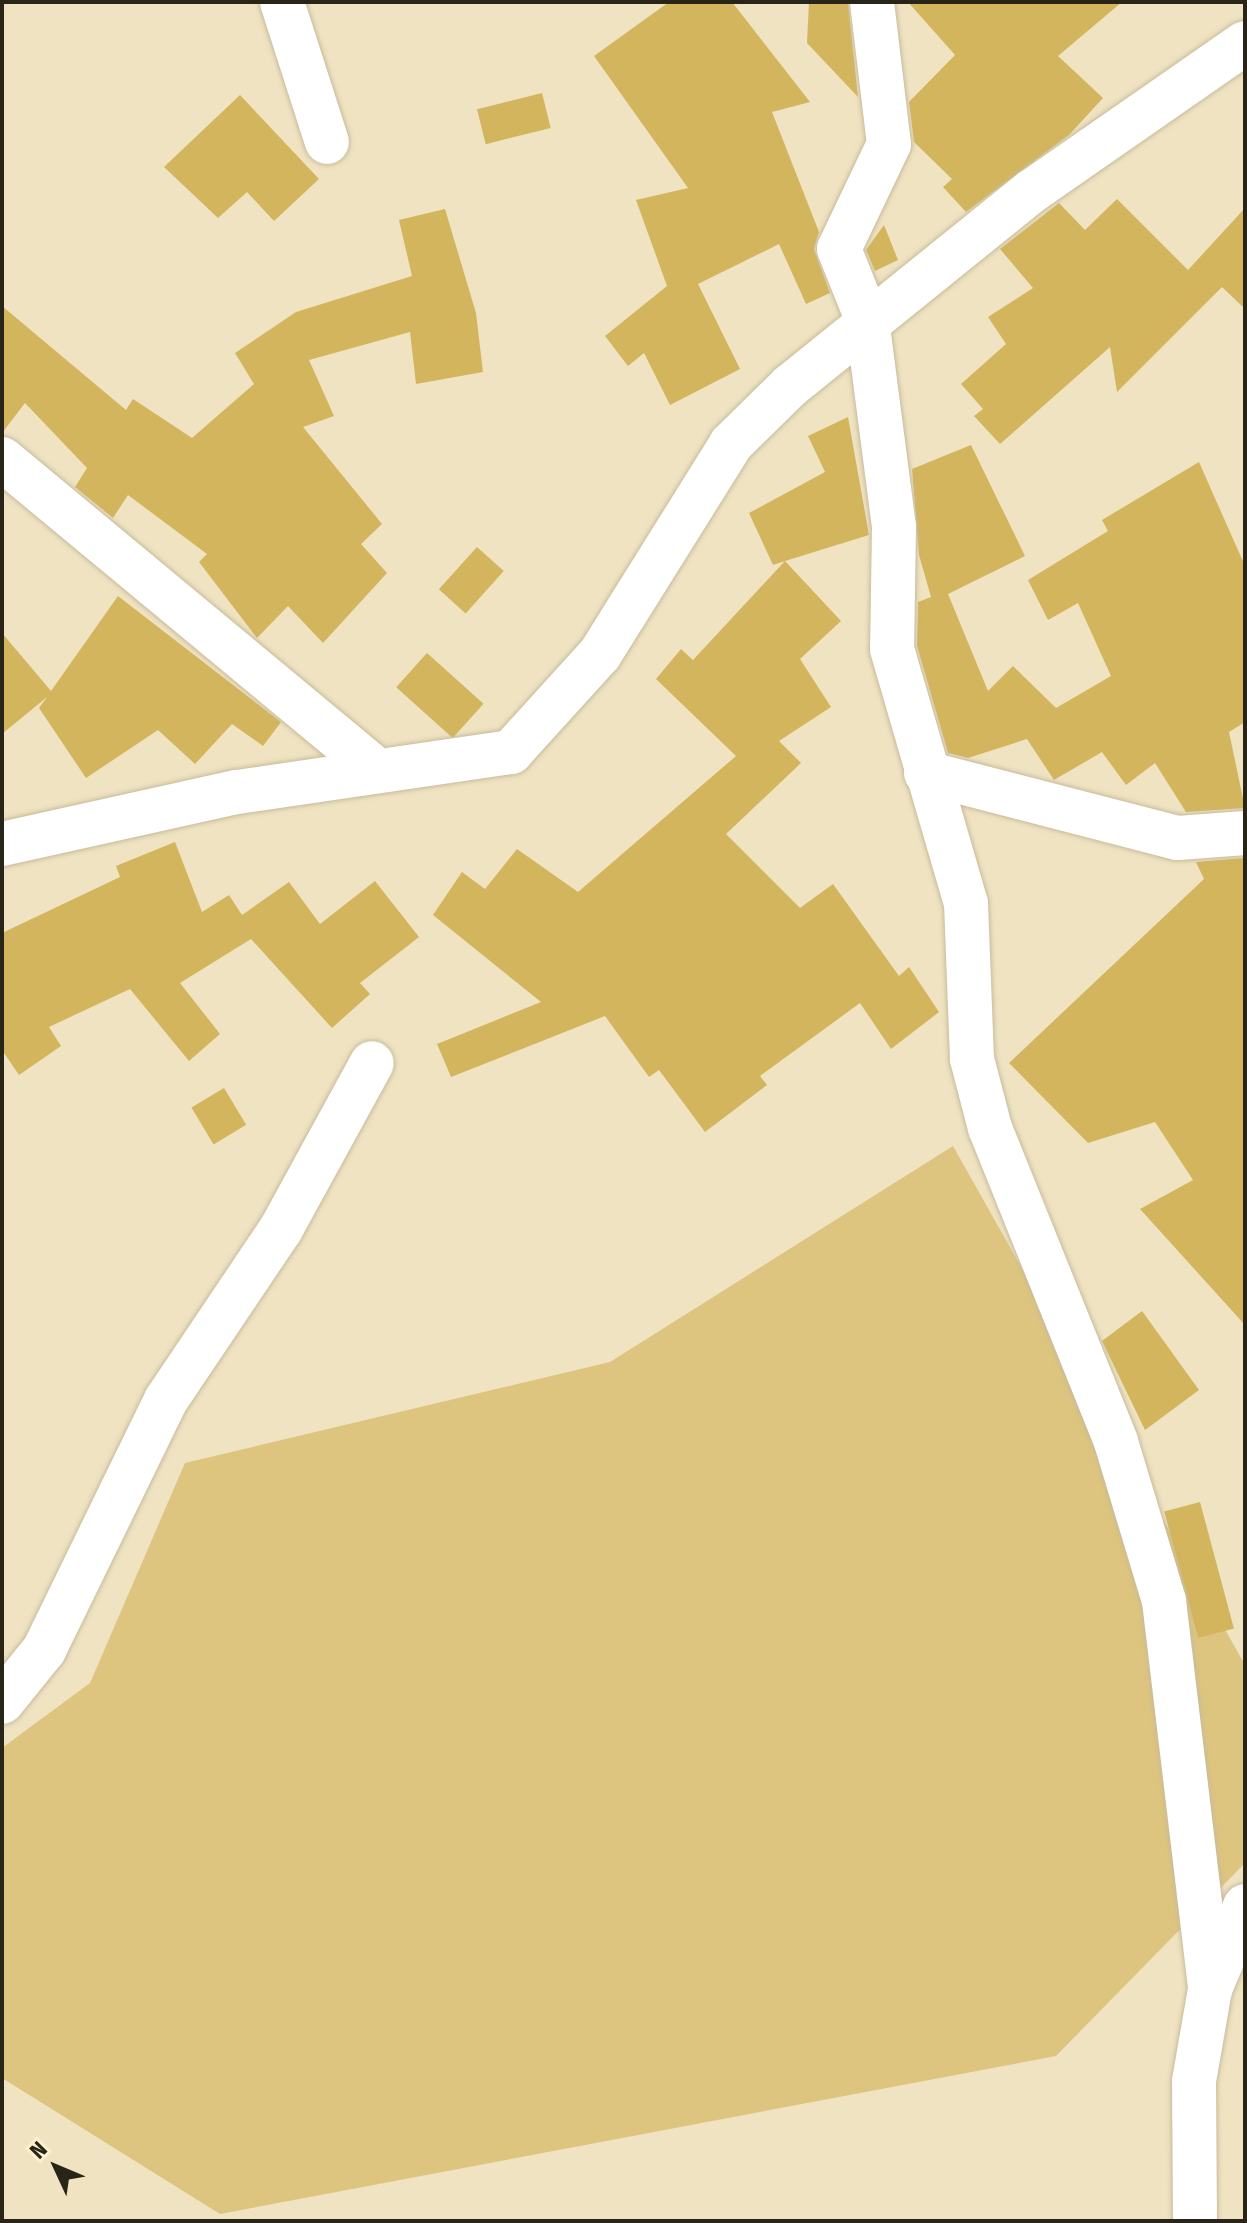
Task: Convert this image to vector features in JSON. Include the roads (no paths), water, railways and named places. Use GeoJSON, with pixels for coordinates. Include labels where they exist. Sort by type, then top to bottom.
{"type":"FeatureCollection","features":[{"type":"Feature","properties":{"kind":"street"},"geometry":{"type":"LineString","coordinates":[[282,2],[327,142]]}},
{"type":"Feature","properties":{"kind":"street"},"geometry":{"type":"LineString","coordinates":[[872,2],[889,144],[839,249],[867,319],[894,526],[892,649],[966,903],[972,1059],[990,1128],[1116,1442],[1164,1601],[1210,1989]]}},
{"type":"Feature","properties":{"kind":"street"},"geometry":{"type":"LineString","coordinates":[[2,844],[376,769],[511,752],[608,642],[731,444],[867,319],[1032,191],[1245,43]]}},
{"type":"Feature","properties":{"kind":"street"},"geometry":{"type":"LineString","coordinates":[[2,459],[376,769]]}},
{"type":"Feature","properties":{"kind":"street"},"geometry":{"type":"LineString","coordinates":[[926,773],[1178,838],[1245,833]]}},
{"type":"Feature","properties":{"kind":"street"},"geometry":{"type":"LineString","coordinates":[[2,1702],[44,1650],[166,1400],[281,1229],[372,1063]]}},
{"type":"Feature","properties":{"kind":"street"},"geometry":{"type":"LineString","coordinates":[[1195,2221],[1194,2081],[1210,1989],[1245,1906]]}}]}
